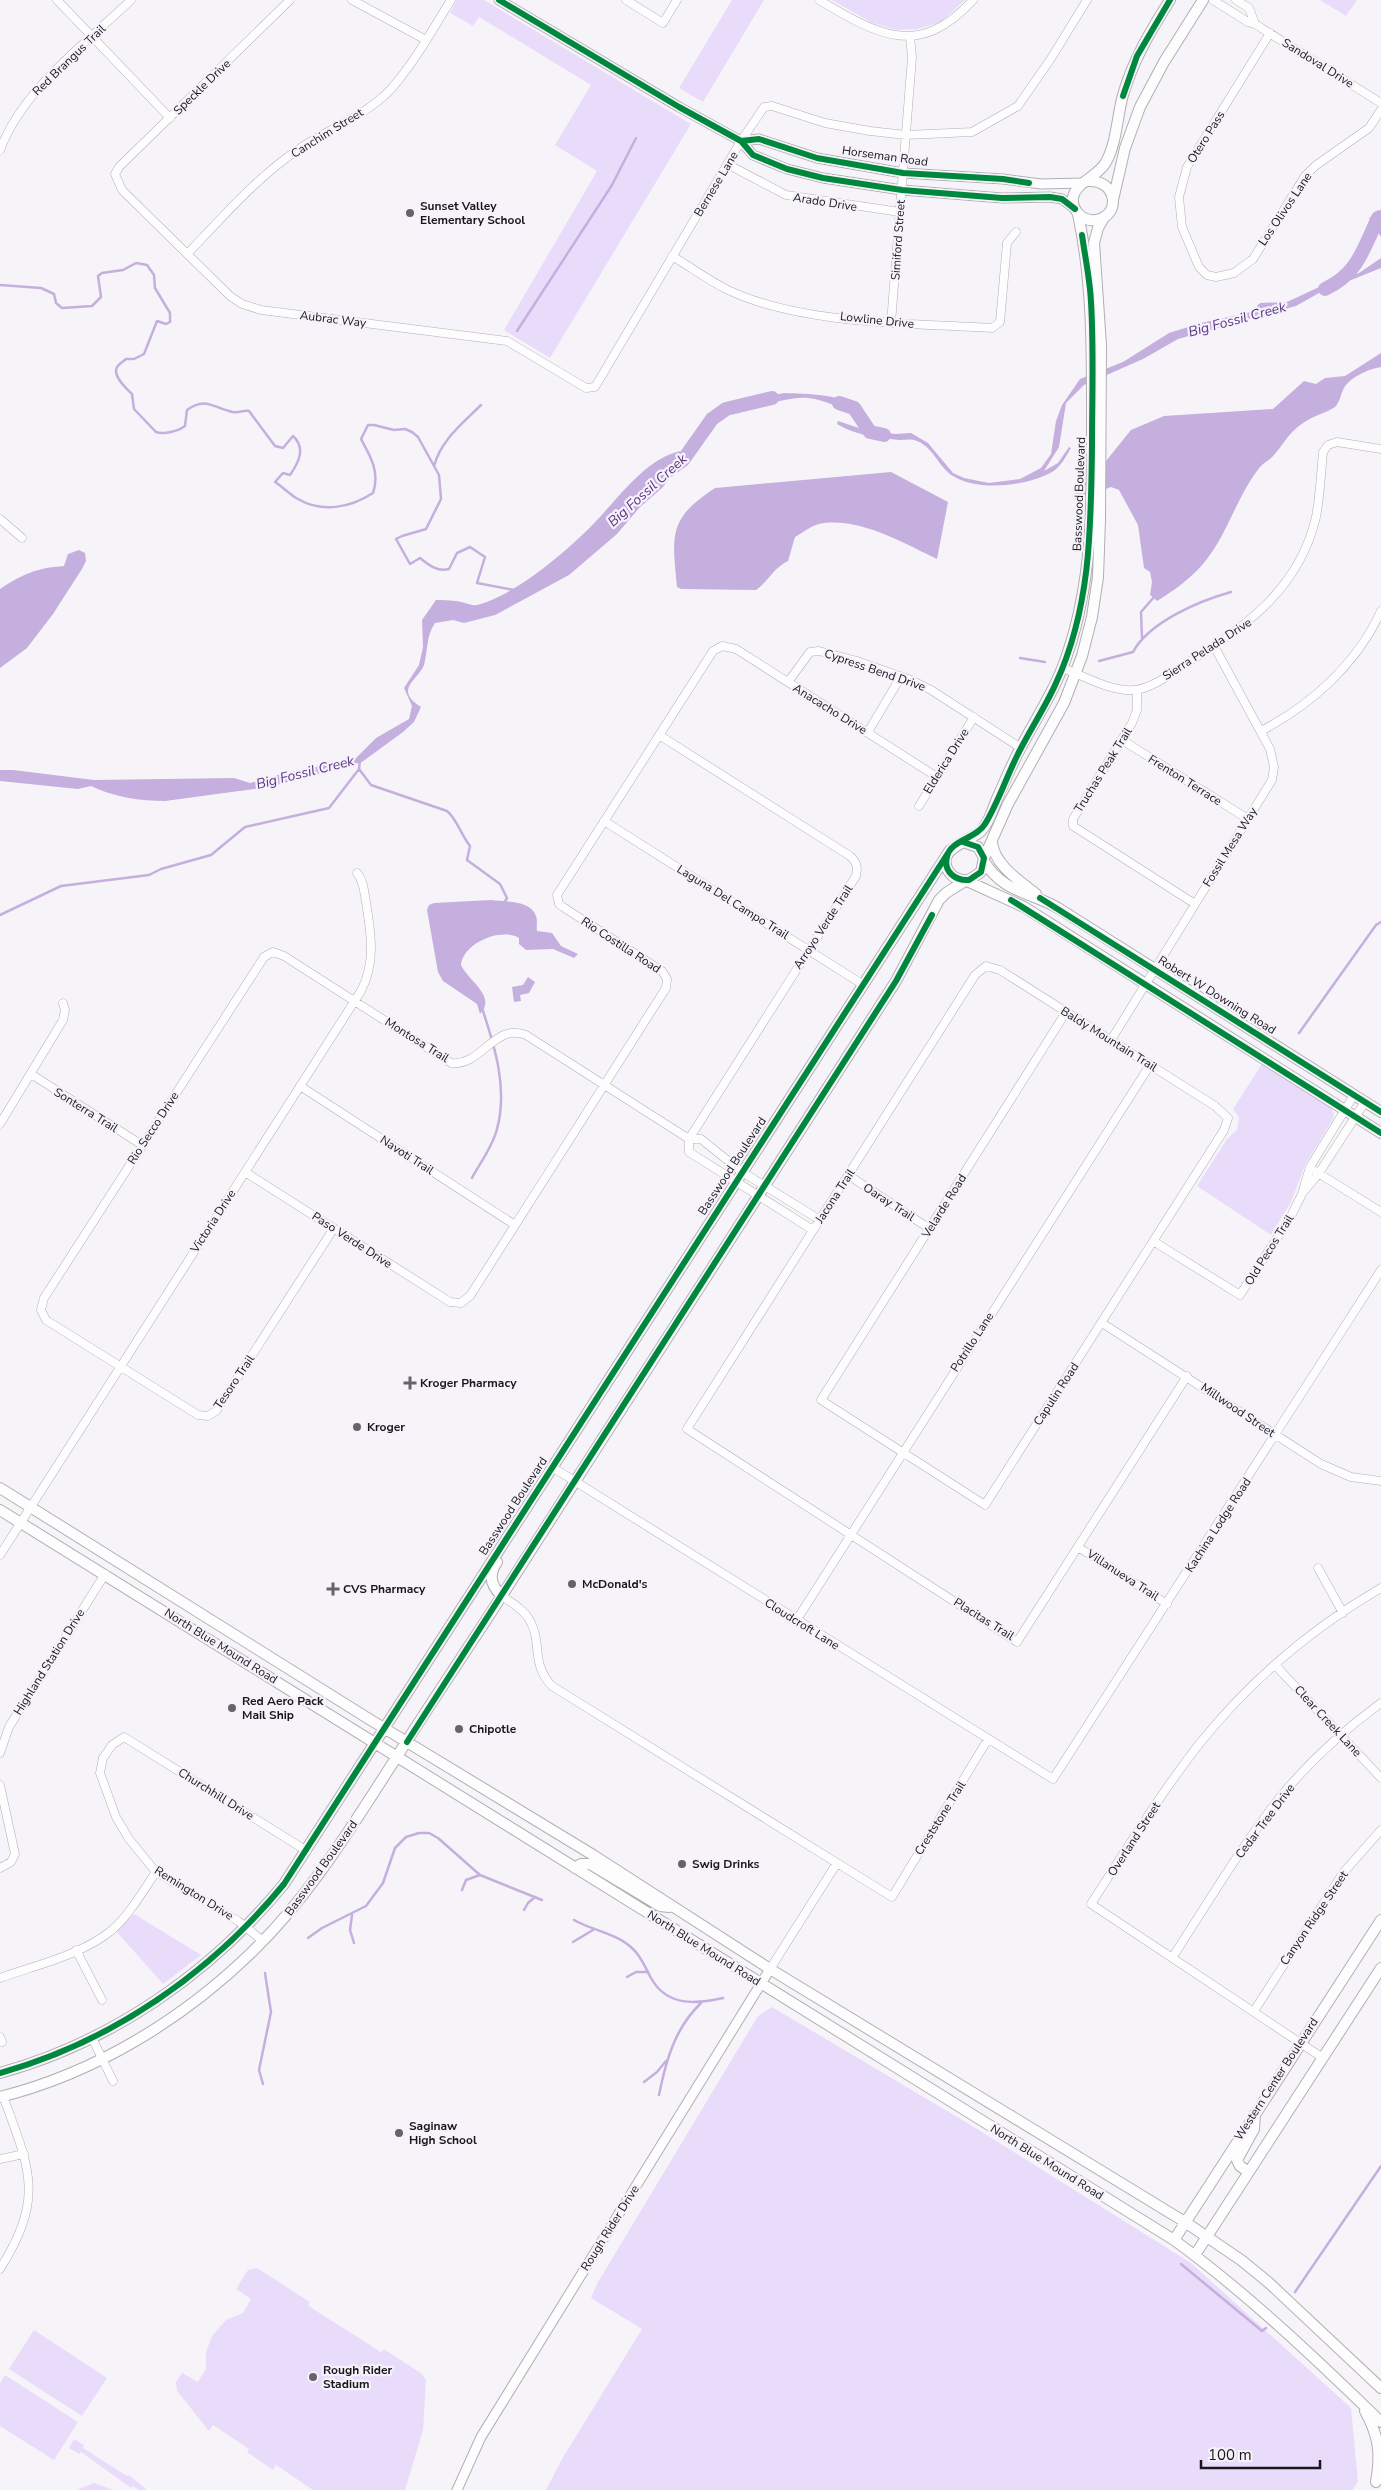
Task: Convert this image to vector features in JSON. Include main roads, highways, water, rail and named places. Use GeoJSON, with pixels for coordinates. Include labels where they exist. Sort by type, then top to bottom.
{"type":"FeatureCollection","features":[{"type":"Feature","properties":{"kind":"main road"},"geometry":{"type":"LineString","coordinates":[[1170,0],[1144,43],[1131,71],[1107,159],[1086,182],[1077,188],[1074,196],[1076,211],[1089,220],[1105,216],[1109,212],[1125,148],[1140,107],[1164,62],[1203,0]]}},
{"type":"Feature","properties":{"kind":"main road"},"geometry":{"type":"LineString","coordinates":[[1086,182],[1100,182],[1106,185],[1110,189],[1113,201]]}},
{"type":"Feature","properties":{"kind":"main road","name":"Basswood Boulevard"},"geometry":{"type":"LineString","coordinates":[[1076,211],[1090,288],[1096,347]]}},
{"type":"Feature","properties":{"kind":"main road","name":"Basswood Boulevard"},"geometry":{"type":"LineString","coordinates":[[984,860],[1008,804],[1064,704],[1089,631],[1095,596],[1096,520],[1094,243],[1098,228],[1105,216]]}},
{"type":"Feature","properties":{"kind":"main road","name":"Basswood Boulevard"},"geometry":{"type":"LineString","coordinates":[[963,842],[985,825],[1021,748],[1062,668],[1083,595],[1096,520]]}},
{"type":"Feature","properties":{"kind":"main road"},"geometry":{"type":"LineString","coordinates":[[966,881],[979,875],[984,860],[978,847],[963,842],[950,850],[946,861],[949,872],[958,879],[1024,907],[1381,1133]]}},
{"type":"Feature","properties":{"kind":"main road"},"geometry":{"type":"LineString","coordinates":[[992,842],[994,852],[1006,868],[1040,898]]}},
{"type":"Feature","properties":{"kind":"main road","name":"Basswood Boulevard"},"geometry":{"type":"LineString","coordinates":[[0,2073],[39,2060],[92,2038],[121,2023],[168,1993],[209,1961],[246,1927],[284,1884],[950,850]]}},
{"type":"Feature","properties":{"kind":"main road","name":"Robert W Downing Road"},"geometry":{"type":"LineString","coordinates":[[984,860],[999,881],[1040,898],[1381,1112]]}},
{"type":"Feature","properties":{"kind":"main road","name":"Basswood Boulevard"},"geometry":{"type":"LineString","coordinates":[[2,2096],[49,2081],[102,2058],[144,2036],[187,2007],[232,1971],[263,1941],[299,1901],[329,1860],[502,1596],[896,981],[939,900],[946,892],[966,881]]}},
{"type":"Feature","properties":{"kind":"main road","name":"North Blue Mound Road"},"geometry":{"type":"LineString","coordinates":[[0,1488],[674,1907],[770,1969],[1207,2236],[1268,2282],[1381,2388]]}},
{"type":"Feature","properties":{"kind":"main road","name":"North Blue Mound Road"},"geometry":{"type":"LineString","coordinates":[[0,1510],[398,1755],[575,1868],[1174,2240],[1228,2281],[1381,2422]]}},
{"type":"Feature","properties":{"kind":"main road"},"geometry":{"type":"LineString","coordinates":[[500,1547],[499,1558],[494,1566],[491,1578],[493,1587],[502,1596]]}},
{"type":"Feature","properties":{"kind":"main road"},"geometry":{"type":"LineString","coordinates":[[575,1868],[581,1864],[590,1864],[660,1906],[674,1907]]}},
{"type":"Feature","properties":{"kind":"main road","name":"Western Center Boulevard"},"geometry":{"type":"LineString","coordinates":[[1174,2240],[1300,2042],[1381,1920]]}},
{"type":"Feature","properties":{"kind":"main road"},"geometry":{"type":"LineString","coordinates":[[1195,2255],[1247,2171],[1381,1968]]}},
{"type":"Feature","properties":{"kind":"main road"},"geometry":{"type":"LineString","coordinates":[[1247,2171],[1240,2166],[1237,2160],[1254,2129],[1255,2113]]}},
{"type":"Feature","properties":{"kind":"main road"},"geometry":{"type":"LineString","coordinates":[[1351,2359],[1381,2376]]}},
{"type":"Feature","properties":{"kind":"main road"},"geometry":{"type":"LineString","coordinates":[[1360,2401],[1377,2434],[1381,2448],[1377,2481]]}},
{"type":"Feature","properties":{"kind":"water"},"geometry":{"type":"Polygon","coordinates":[[[1378,213],[1381,214],[1381,237],[1369,218],[1378,213]]]}},
{"type":"Feature","properties":{"kind":"water"},"geometry":{"type":"Polygon","coordinates":[[[1381,258],[1381,268],[1319,293],[1296,306],[1178,339],[1143,359],[1084,385],[1066,403],[1059,447],[1044,471],[1058,463],[1069,447],[1071,448],[1055,470],[1030,481],[1016,484],[989,485],[963,481],[948,472],[931,451],[921,443],[912,440],[867,435],[837,424],[838,421],[865,430],[895,434],[911,433],[928,443],[953,473],[964,478],[989,483],[1020,479],[1041,468],[1051,454],[1056,421],[1062,405],[1080,379],[1123,362],[1169,333],[1201,323],[1251,312],[1260,303],[1287,302],[1317,288],[1359,273],[1381,258]]]}},
{"type":"Feature","properties":{"kind":"water"},"geometry":{"type":"Polygon","coordinates":[[[1381,353],[1381,367],[1365,372],[1350,381],[1343,390],[1335,407],[1311,418],[1296,428],[1272,457],[1260,467],[1244,491],[1211,554],[1186,580],[1157,601],[1150,595],[1152,582],[1150,572],[1144,568],[1138,525],[1119,490],[1111,487],[1076,500],[1072,496],[1106,461],[1131,430],[1164,416],[1273,409],[1304,381],[1316,384],[1325,378],[1345,376],[1381,353]]]}},
{"type":"Feature","properties":{"kind":"water"},"geometry":{"type":"Polygon","coordinates":[[[784,393],[814,394],[836,398],[846,401],[860,412],[808,398],[794,398],[761,404],[754,403],[756,399],[784,393]]]}},
{"type":"Feature","properties":{"kind":"water"},"geometry":{"type":"Polygon","coordinates":[[[680,451],[682,455],[675,472],[662,488],[640,507],[617,534],[569,575],[495,615],[464,623],[453,620],[435,623],[429,638],[424,665],[408,689],[411,699],[421,707],[414,722],[362,762],[269,787],[165,801],[127,798],[91,786],[78,789],[0,781],[0,770],[13,770],[94,780],[234,778],[250,783],[289,772],[311,769],[323,764],[347,762],[356,758],[376,738],[409,719],[412,706],[404,688],[419,665],[423,647],[422,620],[436,600],[458,601],[477,605],[511,590],[529,579],[565,551],[640,474],[658,460],[680,451]]]}},
{"type":"Feature","properties":{"kind":"water"},"geometry":{"type":"Polygon","coordinates":[[[891,472],[948,502],[937,559],[880,532],[865,527],[834,523],[819,524],[795,537],[788,561],[778,568],[756,590],[681,589],[677,587],[674,554],[676,529],[689,509],[715,488],[891,472]]]}},
{"type":"Feature","properties":{"kind":"water"},"geometry":{"type":"Polygon","coordinates":[[[79,550],[85,553],[86,561],[53,614],[27,648],[0,668],[0,589],[30,573],[45,568],[64,566],[68,554],[79,550]]]}},
{"type":"Feature","properties":{"kind":"water"},"geometry":{"type":"Polygon","coordinates":[[[491,900],[523,904],[529,907],[536,916],[537,931],[552,933],[561,946],[578,954],[574,958],[553,949],[526,950],[519,944],[519,938],[503,934],[484,939],[475,944],[463,957],[461,965],[484,995],[484,1007],[480,1014],[477,1004],[443,981],[438,972],[427,910],[429,905],[434,903],[491,900]]]}},
{"type":"Feature","properties":{"kind":"water"},"geometry":{"type":"Polygon","coordinates":[[[528,977],[535,982],[529,993],[520,995],[521,1001],[514,1002],[512,987],[523,985],[528,977]]]}},
{"type":"Feature","properties":{"kind":"waterway"},"geometry":{"type":"LineString","coordinates":[[517,331],[612,185],[636,138]]}},
{"type":"Feature","properties":{"kind":"waterway","name":"Big Fossil Creek"},"geometry":{"type":"LineString","coordinates":[[1325,289],[1336,283],[1352,268],[1358,260],[1378,218],[1381,217]]}},
{"type":"Feature","properties":{"kind":"waterway"},"geometry":{"type":"LineString","coordinates":[[0,285],[41,288],[54,294],[56,303],[62,308],[92,306],[101,297],[98,276],[102,273],[123,270],[136,263],[147,265],[154,275],[155,288],[170,313],[170,322],[166,324],[157,321],[144,354],[134,359],[126,359],[117,367],[116,371],[121,382],[132,394],[134,409],[156,432],[171,432],[185,426],[187,410],[199,404],[210,404],[233,412],[249,411],[275,446],[283,448],[293,436],[299,445],[300,455],[290,475],[283,473],[275,482],[298,499],[317,506],[326,507],[345,505],[373,493],[375,472],[361,439],[368,425],[394,430],[405,429],[412,432],[418,437],[439,475],[441,499],[426,529],[396,539],[410,564],[420,558],[437,569],[449,569],[457,553],[470,547],[485,557],[477,583],[514,590]]}},
{"type":"Feature","properties":{"kind":"waterway","name":"Big Fossil Creek"},"geometry":{"type":"LineString","coordinates":[[663,474],[683,460],[712,419],[726,409],[772,398]]}},
{"type":"Feature","properties":{"kind":"waterway","name":"Big Fossil Creek"},"geometry":{"type":"LineString","coordinates":[[839,403],[854,408],[870,432],[884,435]]}},
{"type":"Feature","properties":{"kind":"waterway"},"geometry":{"type":"LineString","coordinates":[[434,466],[447,440],[481,405]]}},
{"type":"Feature","properties":{"kind":"waterway"},"geometry":{"type":"LineString","coordinates":[[1099,661],[1133,652],[1140,641],[1151,631],[1176,614],[1204,601],[1231,592]]}},
{"type":"Feature","properties":{"kind":"waterway"},"geometry":{"type":"LineString","coordinates":[[1142,638],[1141,612],[1154,597]]}},
{"type":"Feature","properties":{"kind":"waterway"},"geometry":{"type":"LineString","coordinates":[[1020,658],[1045,662]]}},
{"type":"Feature","properties":{"kind":"waterway"},"geometry":{"type":"LineString","coordinates":[[0,915],[61,886],[149,875],[161,869],[211,855],[245,827],[329,808],[359,769],[360,760]]}},
{"type":"Feature","properties":{"kind":"waterway"},"geometry":{"type":"LineString","coordinates":[[359,769],[371,785],[447,811],[454,818],[470,846],[467,860],[500,884],[507,898],[504,903]]}},
{"type":"Feature","properties":{"kind":"waterway"},"geometry":{"type":"LineString","coordinates":[[1299,1033],[1376,925],[1381,922]]}},
{"type":"Feature","properties":{"kind":"waterway"},"geometry":{"type":"LineString","coordinates":[[472,1178],[495,1135],[501,1099],[501,1083],[495,1053],[482,1008]]}},
{"type":"Feature","properties":{"kind":"waterway"},"geometry":{"type":"LineString","coordinates":[[308,1938],[322,1928],[366,1906],[383,1883],[395,1848],[406,1837],[419,1833],[429,1833],[438,1838],[480,1875],[542,1900]]}},
{"type":"Feature","properties":{"kind":"waterway"},"geometry":{"type":"LineString","coordinates":[[462,1890],[466,1880],[480,1875]]}},
{"type":"Feature","properties":{"kind":"waterway"},"geometry":{"type":"LineString","coordinates":[[524,1910],[535,1897]]}},
{"type":"Feature","properties":{"kind":"waterway"},"geometry":{"type":"LineString","coordinates":[[352,1915],[350,1930],[354,1943]]}},
{"type":"Feature","properties":{"kind":"waterway"},"geometry":{"type":"LineString","coordinates":[[574,1920],[620,1939],[627,1944],[638,1955],[658,1987],[674,1999],[693,2002],[723,1998]]}},
{"type":"Feature","properties":{"kind":"waterway"},"geometry":{"type":"LineString","coordinates":[[573,1942],[593,1930]]}},
{"type":"Feature","properties":{"kind":"waterway"},"geometry":{"type":"LineString","coordinates":[[627,1977],[636,1972],[648,1972]]}},
{"type":"Feature","properties":{"kind":"waterway"},"geometry":{"type":"LineString","coordinates":[[263,2084],[259,2070],[271,2012],[265,1973]]}},
{"type":"Feature","properties":{"kind":"waterway"},"geometry":{"type":"LineString","coordinates":[[659,2095],[665,2069],[678,2034],[684,2023],[701,2003]]}},
{"type":"Feature","properties":{"kind":"waterway"},"geometry":{"type":"LineString","coordinates":[[644,2082],[657,2072],[666,2061]]}},
{"type":"Feature","properties":{"kind":"waterway"},"geometry":{"type":"LineString","coordinates":[[1295,2292],[1381,2166]]}},
{"type":"Feature","properties":{"kind":"waterway"},"geometry":{"type":"LineString","coordinates":[[1181,2264],[1262,2331],[1266,2328]]}},
{"type":"Feature","properties":{"kind":"place","name":"Sunset Valley Elementary School"},"geometry":{"type":"Point","coordinates":[410,213]}},
{"type":"Feature","properties":{"kind":"place","name":"Kroger Pharmacy"},"geometry":{"type":"Point","coordinates":[410,1383]}},
{"type":"Feature","properties":{"kind":"place","name":"Kroger"},"geometry":{"type":"Point","coordinates":[357,1427]}},
{"type":"Feature","properties":{"kind":"place","name":"McDonald's"},"geometry":{"type":"Point","coordinates":[572,1584]}},
{"type":"Feature","properties":{"kind":"place","name":"CVS Pharmacy"},"geometry":{"type":"Point","coordinates":[333,1589]}},
{"type":"Feature","properties":{"kind":"place","name":"Red Aero Pack Mail Ship"},"geometry":{"type":"Point","coordinates":[232,1708]}},
{"type":"Feature","properties":{"kind":"place","name":"Chipotle"},"geometry":{"type":"Point","coordinates":[459,1729]}},
{"type":"Feature","properties":{"kind":"place","name":"Swig Drinks"},"geometry":{"type":"Point","coordinates":[682,1864]}},
{"type":"Feature","properties":{"kind":"place","name":"Saginaw High School"},"geometry":{"type":"Point","coordinates":[399,2133]}},
{"type":"Feature","properties":{"kind":"place","name":"Rough Rider Stadium"},"geometry":{"type":"Point","coordinates":[313,2377]}}]}
